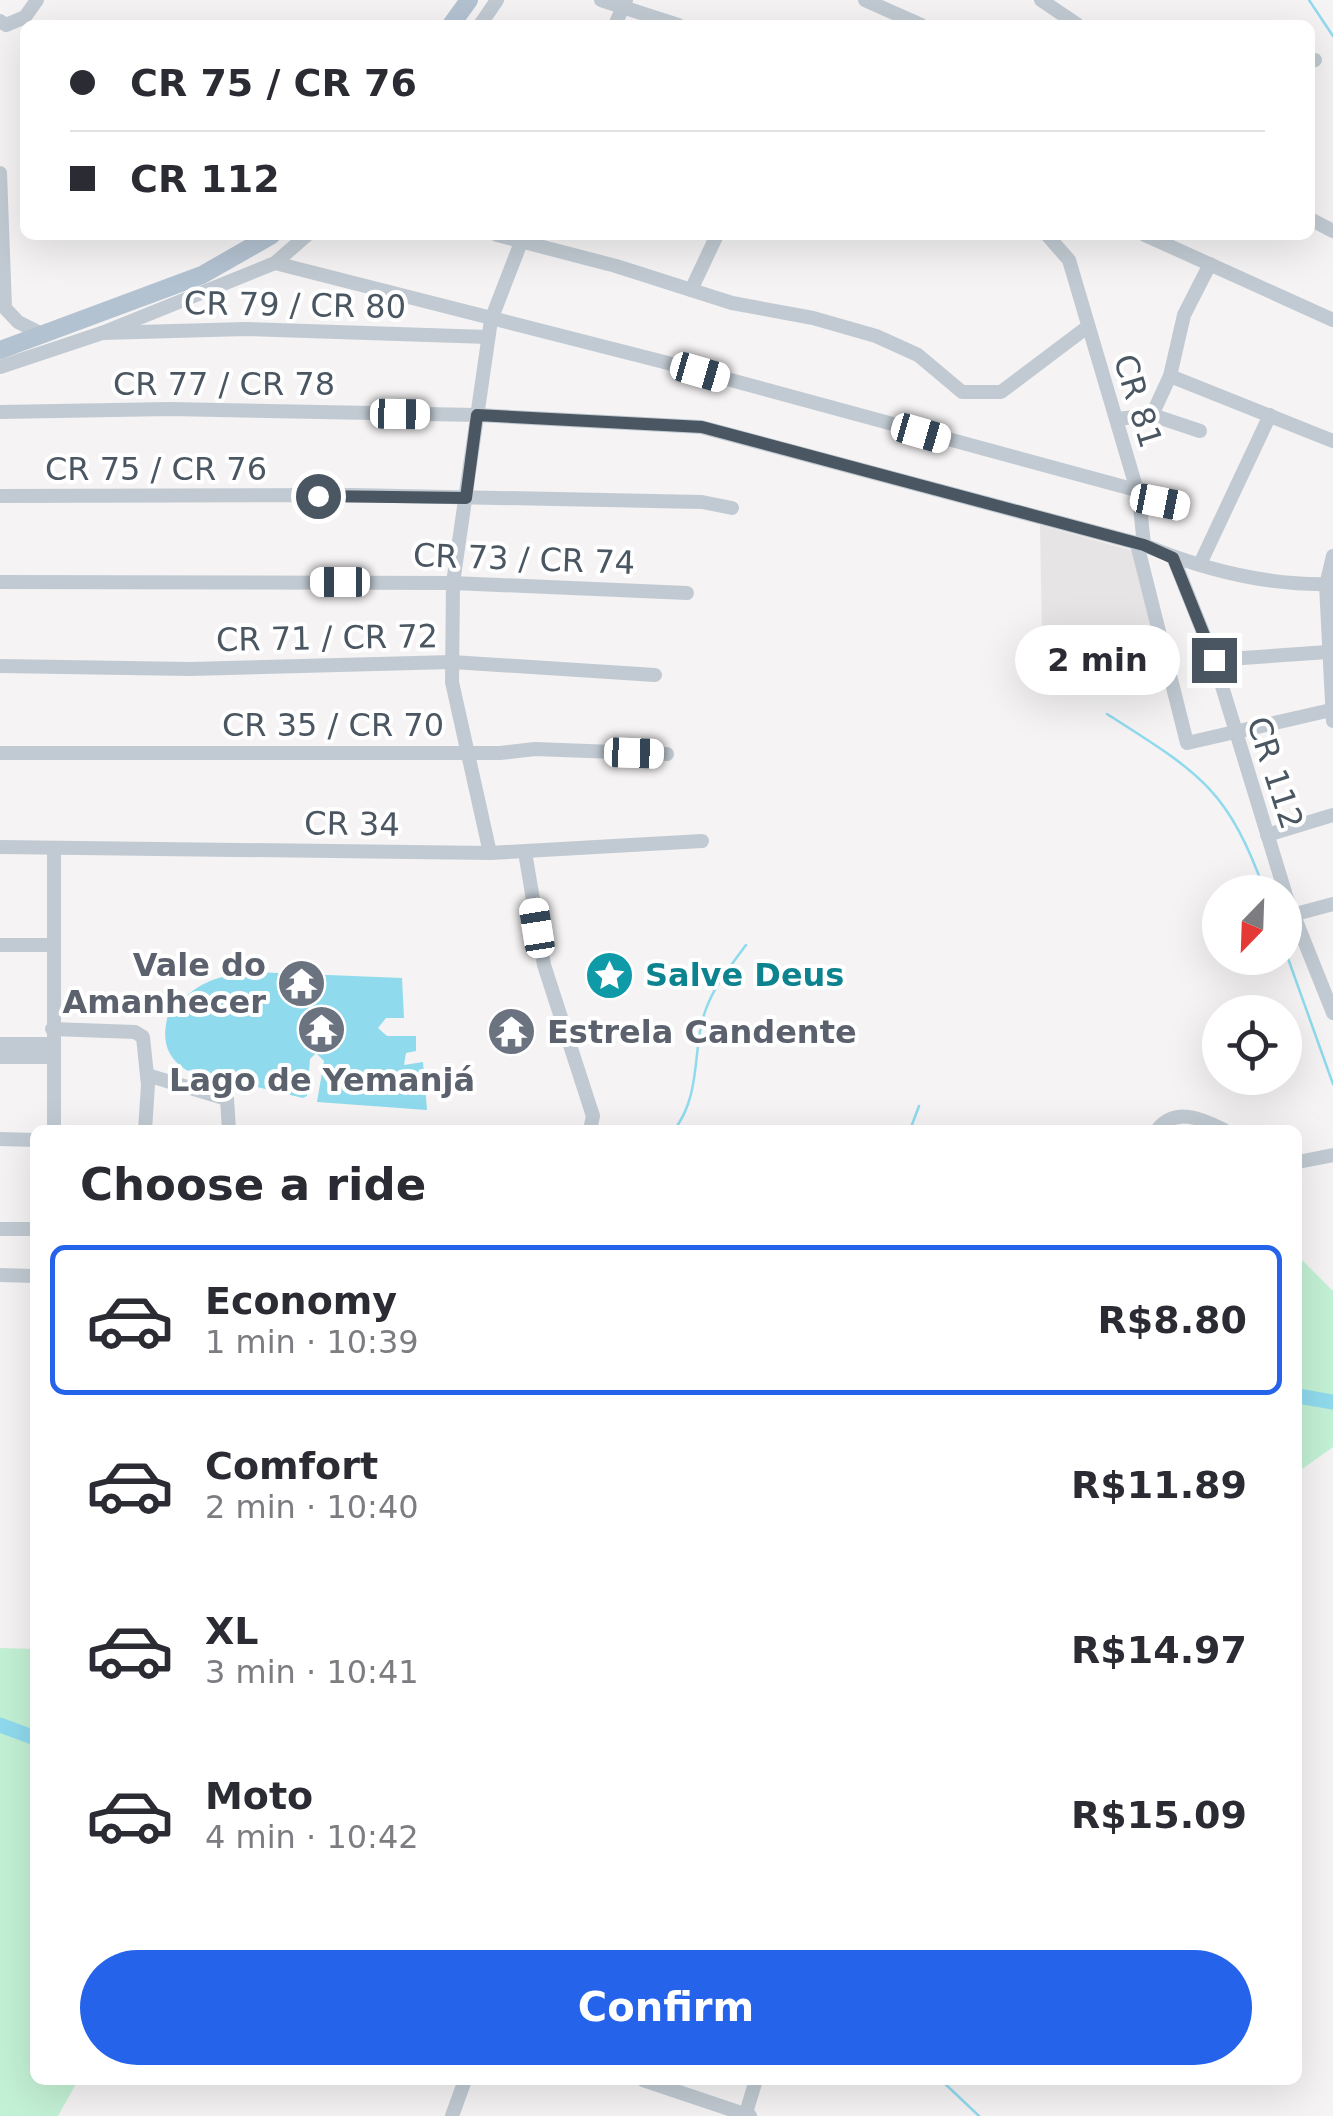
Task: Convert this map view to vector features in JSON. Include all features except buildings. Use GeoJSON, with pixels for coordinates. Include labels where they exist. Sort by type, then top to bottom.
{"type":"FeatureCollection","features":[{"type":"Feature","properties":{"kind":"main road"},"geometry":{"type":"LineString","coordinates":[[0,350],[202,275],[263,240]]}},
{"type":"Feature","properties":{"kind":"street"},"geometry":{"type":"LineString","coordinates":[[0,20],[6,26],[26,17],[37,0]]}},
{"type":"Feature","properties":{"kind":"street"},"geometry":{"type":"LineString","coordinates":[[601,0],[624,3],[666,20]]}},
{"type":"Feature","properties":{"kind":"street"},"geometry":{"type":"LineString","coordinates":[[864,0],[910,20]]}},
{"type":"Feature","properties":{"kind":"street"},"geometry":{"type":"LineString","coordinates":[[1041,0],[1071,20]]}},
{"type":"Feature","properties":{"kind":"street"},"geometry":{"type":"LineString","coordinates":[[0,174],[5,308],[42,334]]}},
{"type":"Feature","properties":{"kind":"street"},"geometry":{"type":"LineString","coordinates":[[0,367],[102,333],[275,263],[300,240]]}},
{"type":"Feature","properties":{"kind":"street"},"geometry":{"type":"LineString","coordinates":[[490,853],[464,752],[452,662],[453,583],[490,320],[521,240]]}},
{"type":"Feature","properties":{"kind":"street"},"geometry":{"type":"LineString","coordinates":[[529,240],[732,303],[813,318],[876,336],[918,356],[962,392],[1001,392],[1086,328]]}},
{"type":"Feature","properties":{"kind":"street"},"geometry":{"type":"LineString","coordinates":[[692,290],[714,240]]}},
{"type":"Feature","properties":{"kind":"street","name":"CR 81"},"geometry":{"type":"LineString","coordinates":[[1051,240],[1069,260],[1138,494],[1141,544],[1187,743],[1234,735]]}},
{"type":"Feature","properties":{"kind":"street"},"geometry":{"type":"LineString","coordinates":[[1180,242],[1210,264],[1333,320]]}},
{"type":"Feature","properties":{"kind":"street"},"geometry":{"type":"LineString","coordinates":[[275,263],[1182,506]]}},
{"type":"Feature","properties":{"kind":"street"},"geometry":{"type":"LineString","coordinates":[[1152,415],[1170,376],[1184,315],[1210,264]]}},
{"type":"Feature","properties":{"kind":"street"},"geometry":{"type":"LineString","coordinates":[[150,314],[155,331]]}},
{"type":"Feature","properties":{"kind":"street","name":"CR 79 / CR 80"},"geometry":{"type":"LineString","coordinates":[[102,333],[246,328],[488,337]]}},
{"type":"Feature","properties":{"kind":"street"},"geometry":{"type":"LineString","coordinates":[[1170,376],[1333,441]]}},
{"type":"Feature","properties":{"kind":"street","name":"CR 77 / CR 78"},"geometry":{"type":"LineString","coordinates":[[0,412],[170,409],[477,415],[702,427],[1141,544],[1173,558],[1277,583],[1329,584]]}},
{"type":"Feature","properties":{"kind":"street"},"geometry":{"type":"LineString","coordinates":[[1117,419],[1152,415],[1200,431]]}},
{"type":"Feature","properties":{"kind":"street"},"geometry":{"type":"LineString","coordinates":[[1200,564],[1270,416]]}},
{"type":"Feature","properties":{"kind":"street","name":"CR 75 / CR 76"},"geometry":{"type":"LineString","coordinates":[[0,496],[466,498],[702,502],[732,508]]}},
{"type":"Feature","properties":{"kind":"street"},"geometry":{"type":"LineString","coordinates":[[1234,735],[1332,716],[1328,652],[1333,556]]}},
{"type":"Feature","properties":{"kind":"street","name":"CR 112"},"geometry":{"type":"LineString","coordinates":[[1173,558],[1214,660],[1279,875]]}},
{"type":"Feature","properties":{"kind":"street","name":"CR 73 / CR 74"},"geometry":{"type":"LineString","coordinates":[[0,582],[453,583],[687,593]]}},
{"type":"Feature","properties":{"kind":"street"},"geometry":{"type":"LineString","coordinates":[[1214,660],[1328,652]]}},
{"type":"Feature","properties":{"kind":"street","name":"CR 71 / CR 72"},"geometry":{"type":"LineString","coordinates":[[0,666],[190,669],[452,662],[655,675]]}},
{"type":"Feature","properties":{"kind":"street","name":"CR 35 / CR 70"},"geometry":{"type":"LineString","coordinates":[[0,753],[535,749],[667,754]]}},
{"type":"Feature","properties":{"kind":"street"},"geometry":{"type":"LineString","coordinates":[[1267,835],[1333,814]]}},
{"type":"Feature","properties":{"kind":"street","name":"CR 34"},"geometry":{"type":"LineString","coordinates":[[0,847],[490,853],[621,842],[702,841]]}},
{"type":"Feature","properties":{"kind":"street"},"geometry":{"type":"LineString","coordinates":[[54,849],[54,1125]]}},
{"type":"Feature","properties":{"kind":"street"},"geometry":{"type":"LineString","coordinates":[[524,852],[544,966],[593,1116],[591,1125]]}},
{"type":"Feature","properties":{"kind":"street"},"geometry":{"type":"LineString","coordinates":[[1302,912],[1333,904]]}},
{"type":"Feature","properties":{"kind":"street","name":"CR 112"},"geometry":{"type":"LineString","coordinates":[[1302,937],[1332,1003]]}},
{"type":"Feature","properties":{"kind":"street"},"geometry":{"type":"LineString","coordinates":[[0,945],[54,945]]}},
{"type":"Feature","properties":{"kind":"street"},"geometry":{"type":"LineString","coordinates":[[0,1044],[140,1034],[147,1075],[145,1125]]}},
{"type":"Feature","properties":{"kind":"street"},"geometry":{"type":"LineString","coordinates":[[0,1058],[52,1043]]}},
{"type":"Feature","properties":{"kind":"street"},"geometry":{"type":"LineString","coordinates":[[147,1075],[225,1098],[230,1109],[229,1125]]}},
{"type":"Feature","properties":{"kind":"street"},"geometry":{"type":"LineString","coordinates":[[1161,1125],[1184,1115],[1211,1125]]}},
{"type":"Feature","properties":{"kind":"street"},"geometry":{"type":"LineString","coordinates":[[0,1139],[30,1140]]}},
{"type":"Feature","properties":{"kind":"street"},"geometry":{"type":"LineString","coordinates":[[1302,1161],[1333,1154]]}},
{"type":"Feature","properties":{"kind":"street"},"geometry":{"type":"LineString","coordinates":[[0,1228],[30,1230]]}},
{"type":"Feature","properties":{"kind":"street"},"geometry":{"type":"LineString","coordinates":[[0,1275],[30,1276]]}},
{"type":"Feature","properties":{"kind":"street"},"geometry":{"type":"LineString","coordinates":[[452,2116],[463,2085]]}},
{"type":"Feature","properties":{"kind":"street"},"geometry":{"type":"LineString","coordinates":[[657,2085],[747,2116],[755,2085]]}},
{"type":"Feature","properties":{"kind":"shaded area"},"geometry":{"type":"Polygon","coordinates":[[[1040,525],[1134,551],[1157,642],[1130,653],[1042,639],[1040,525]]]}},
{"type":"Feature","properties":{"kind":"green space"},"geometry":{"type":"Polygon","coordinates":[[[1302,1260],[1333,1291],[1333,1447],[1302,1469],[1302,1260]]]}},
{"type":"Feature","properties":{"kind":"green space"},"geometry":{"type":"Polygon","coordinates":[[[0,1648],[30,1649],[30,2085],[75,2085],[58,2116],[0,2116],[0,1648]]]}},
{"type":"Feature","properties":{"kind":"water","name":"Lago de Yemanjá"},"geometry":{"type":"Polygon","coordinates":[[[251,972],[402,978],[404,1018],[386,1018],[378,1028],[387,1036],[416,1036],[416,1051],[406,1053],[404,1065],[423,1062],[427,1110],[317,1102],[324,1061],[316,1053],[310,1059],[307,1096],[303,1098],[186,1070],[178,1064],[166,1044],[169,1011],[173,1012],[206,983],[251,972]]]}},
{"type":"Feature","properties":{"kind":"waterway"},"geometry":{"type":"LineString","coordinates":[[1309,0],[1333,36]]}},
{"type":"Feature","properties":{"kind":"waterway"},"geometry":{"type":"LineString","coordinates":[[1107,714],[1165,752],[1206,786],[1238,828],[1258,875]]}},
{"type":"Feature","properties":{"kind":"waterway"},"geometry":{"type":"LineString","coordinates":[[677,1125],[691,1093],[708,1003],[746,945]]}},
{"type":"Feature","properties":{"kind":"waterway"},"geometry":{"type":"LineString","coordinates":[[1294,975],[1333,1084]]}},
{"type":"Feature","properties":{"kind":"waterway"},"geometry":{"type":"LineString","coordinates":[[912,1125],[919,1106]]}},
{"type":"Feature","properties":{"kind":"waterway"},"geometry":{"type":"LineString","coordinates":[[1302,1397],[1333,1402]]}},
{"type":"Feature","properties":{"kind":"waterway"},"geometry":{"type":"LineString","coordinates":[[0,1725],[30,1736]]}},
{"type":"Feature","properties":{"kind":"waterway"},"geometry":{"type":"LineString","coordinates":[[946,2085],[979,2116]]}},
{"type":"Feature","properties":{"kind":"place","name":"Salve Deus"},"geometry":{"type":"Point","coordinates":[610,975]}},
{"type":"Feature","properties":{"kind":"place","name":"Vale do Amanhecer"},"geometry":{"type":"Point","coordinates":[301,983]}},
{"type":"Feature","properties":{"kind":"place","name":"Lago de Yemanjá"},"geometry":{"type":"Point","coordinates":[322,1030]}},
{"type":"Feature","properties":{"kind":"place","name":"Estrela Candente"},"geometry":{"type":"Point","coordinates":[512,1032]}},
{"type":"Feature","properties":{"kind":"route"},"geometry":{"type":"LineString","coordinates":[[318,496],[466,498],[477,415],[702,427],[1144,545],[1173,558],[1214,660]]}}]}
